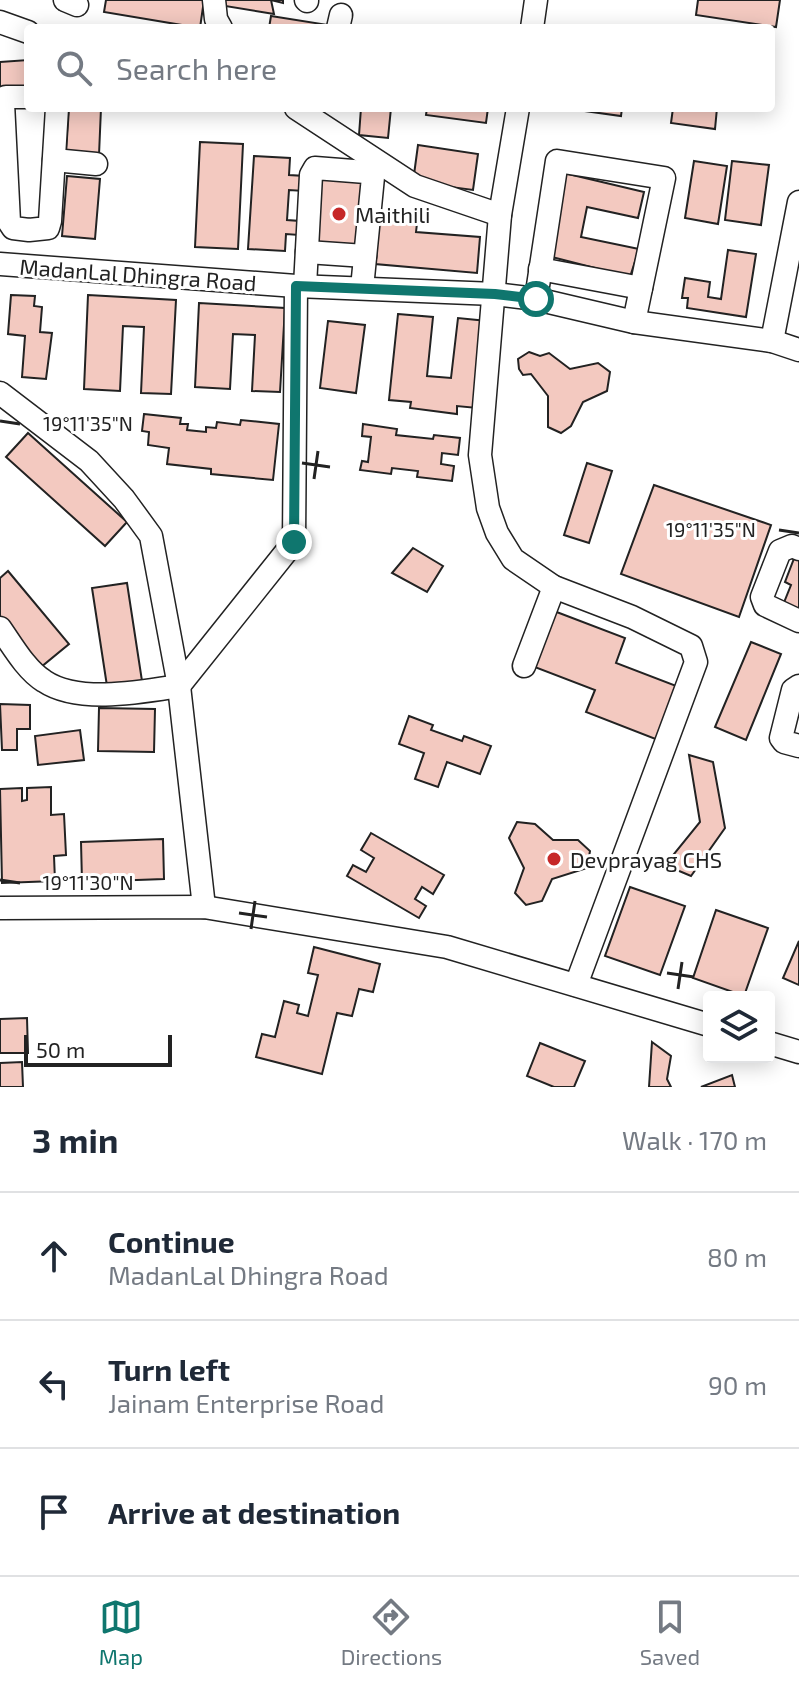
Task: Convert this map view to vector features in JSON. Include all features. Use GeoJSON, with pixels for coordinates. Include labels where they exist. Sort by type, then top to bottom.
{"type":"FeatureCollection","features":[{"type":"Feature","properties":{"kind":"street"},"geometry":{"type":"LineString","coordinates":[[214,0],[219,24]]}},
{"type":"Feature","properties":{"kind":"street"},"geometry":{"type":"LineString","coordinates":[[533,24],[536,0]]}},
{"type":"Feature","properties":{"kind":"street"},"geometry":{"type":"LineString","coordinates":[[0,22],[24,31]]}},
{"type":"Feature","properties":{"kind":"street"},"geometry":{"type":"LineString","coordinates":[[24,97],[6,97],[3,103],[9,222],[13,228],[48,228],[57,112]]}},
{"type":"Feature","properties":{"kind":"street"},"geometry":{"type":"LineString","coordinates":[[517,112],[500,215],[480,455],[488,508],[497,533],[513,559],[554,587],[632,617],[691,646],[696,662],[576,985]]}},
{"type":"Feature","properties":{"kind":"street"},"geometry":{"type":"LineString","coordinates":[[321,115],[353,147],[415,186],[500,215]]}},
{"type":"Feature","properties":{"kind":"street"},"geometry":{"type":"LineString","coordinates":[[54,160],[96,164]]}},
{"type":"Feature","properties":{"kind":"street"},"geometry":{"type":"LineString","coordinates":[[536,299],[557,161],[664,178],[634,322]]}},
{"type":"Feature","properties":{"kind":"street"},"geometry":{"type":"LineString","coordinates":[[0,628],[42,681],[61,690],[121,694],[179,686],[294,542],[301,286],[307,252],[311,175],[315,168],[366,172],[373,177],[362,288]]}},
{"type":"Feature","properties":{"kind":"street"},"geometry":{"type":"LineString","coordinates":[[772,341],[799,202]]}},
{"type":"Feature","properties":{"kind":"street"},"geometry":{"type":"LineString","coordinates":[[28,266],[29,230]]}},
{"type":"Feature","properties":{"kind":"street"},"geometry":{"type":"LineString","coordinates":[[307,252],[365,256]]}},
{"type":"Feature","properties":{"kind":"street","name":"MadanLal Dhingra Road"},"geometry":{"type":"LineString","coordinates":[[0,264],[301,286],[495,294],[536,299],[634,322],[772,341],[799,350]]}},
{"type":"Feature","properties":{"kind":"street"},"geometry":{"type":"LineString","coordinates":[[540,269],[641,288]]}},
{"type":"Feature","properties":{"kind":"street"},"geometry":{"type":"LineString","coordinates":[[1,406],[89,461],[124,499],[151,536],[179,686],[204,907]]}},
{"type":"Feature","properties":{"kind":"street"},"geometry":{"type":"LineString","coordinates":[[799,549],[792,546],[780,551],[762,597],[765,605],[799,621]]}},
{"type":"Feature","properties":{"kind":"street"},"geometry":{"type":"LineString","coordinates":[[524,666],[554,587]]}},
{"type":"Feature","properties":{"kind":"street"},"geometry":{"type":"LineString","coordinates":[[799,686],[793,690],[781,738],[784,742],[799,746]]}},
{"type":"Feature","properties":{"kind":"street"},"geometry":{"type":"LineString","coordinates":[[0,908],[204,907],[447,947],[703,1023]]}},
{"type":"Feature","properties":{"kind":"street"},"geometry":{"type":"LineString","coordinates":[[775,1045],[799,1052]]}},
{"type":"Feature","properties":{"kind":"building"},"geometry":{"type":"Polygon","coordinates":[[[106,0],[204,0],[201,24],[176,24],[104,12],[106,0]]]}},
{"type":"Feature","properties":{"kind":"building"},"geometry":{"type":"Polygon","coordinates":[[[219,0],[271,0],[274,14],[219,5],[219,0]]]}},
{"type":"Feature","properties":{"kind":"building"},"geometry":{"type":"Polygon","coordinates":[[[698,0],[780,0],[776,27],[775,24],[696,15],[698,0]]]}},
{"type":"Feature","properties":{"kind":"building"},"geometry":{"type":"Polygon","coordinates":[[[271,16],[322,24],[270,24],[271,16]]]}},
{"type":"Feature","properties":{"kind":"building"},"geometry":{"type":"Polygon","coordinates":[[[24,60],[24,90],[0,92],[0,62],[24,60]]]}},
{"type":"Feature","properties":{"kind":"building"},"geometry":{"type":"Polygon","coordinates":[[[69,112],[101,112],[99,155],[66,153],[69,112]]]}},
{"type":"Feature","properties":{"kind":"building"},"geometry":{"type":"Polygon","coordinates":[[[361,112],[391,112],[388,138],[359,135],[361,112]]]}},
{"type":"Feature","properties":{"kind":"building"},"geometry":{"type":"Polygon","coordinates":[[[426,112],[487,112],[486,123],[426,115],[426,112]]]}},
{"type":"Feature","properties":{"kind":"building"},"geometry":{"type":"Polygon","coordinates":[[[592,112],[622,112],[621,116],[592,112]]]}},
{"type":"Feature","properties":{"kind":"building"},"geometry":{"type":"Polygon","coordinates":[[[672,112],[717,112],[715,129],[671,123],[672,112]]]}},
{"type":"Feature","properties":{"kind":"building"},"geometry":{"type":"Polygon","coordinates":[[[200,142],[243,144],[238,249],[195,247],[200,142]]]}},
{"type":"Feature","properties":{"kind":"building"},"geometry":{"type":"Polygon","coordinates":[[[418,145],[478,154],[473,190],[413,182],[418,145]]]}},
{"type":"Feature","properties":{"kind":"building"},"geometry":{"type":"Polygon","coordinates":[[[254,156],[290,158],[289,175],[305,176],[304,191],[289,190],[287,220],[300,221],[299,235],[286,234],[285,251],[248,249],[254,156]]]}},
{"type":"Feature","properties":{"kind":"building"},"geometry":{"type":"Polygon","coordinates":[[[694,161],[727,166],[718,224],[685,218],[694,161]]]}},
{"type":"Feature","properties":{"kind":"building"},"geometry":{"type":"Polygon","coordinates":[[[732,161],[769,165],[761,225],[725,220],[732,161]]]}},
{"type":"Feature","properties":{"kind":"building"},"geometry":{"type":"Polygon","coordinates":[[[564,173],[644,192],[638,218],[587,207],[581,237],[639,249],[630,277],[548,256],[564,173]]]}},
{"type":"Feature","properties":{"kind":"building"},"geometry":{"type":"Polygon","coordinates":[[[67,176],[100,179],[95,239],[62,236],[67,176]]]}},
{"type":"Feature","properties":{"kind":"building","name":"Maithili"},"geometry":{"type":"Polygon","coordinates":[[[317,176],[367,181],[361,252],[311,248],[317,176]]]}},
{"type":"Feature","properties":{"kind":"building"},"geometry":{"type":"Polygon","coordinates":[[[380,211],[418,215],[416,232],[480,237],[477,273],[375,264],[380,211]]]}},
{"type":"Feature","properties":{"kind":"building"},"geometry":{"type":"Polygon","coordinates":[[[728,250],[756,254],[746,317],[687,308],[688,298],[682,298],[685,278],[710,282],[708,297],[721,299],[728,250]]]}},
{"type":"Feature","properties":{"kind":"building"},"geometry":{"type":"Polygon","coordinates":[[[11,295],[35,296],[34,306],[42,307],[40,332],[52,333],[46,379],[22,377],[25,336],[8,334],[11,295]]]}},
{"type":"Feature","properties":{"kind":"building"},"geometry":{"type":"Polygon","coordinates":[[[88,295],[176,300],[171,394],[141,393],[144,327],[123,326],[120,391],[84,389],[88,295]]]}},
{"type":"Feature","properties":{"kind":"building"},"geometry":{"type":"Polygon","coordinates":[[[199,303],[285,308],[280,392],[252,391],[255,335],[233,334],[230,389],[195,387],[199,303]]]}},
{"type":"Feature","properties":{"kind":"building"},"geometry":{"type":"Polygon","coordinates":[[[398,314],[433,317],[427,376],[451,378],[458,318],[487,321],[477,408],[457,406],[457,414],[410,408],[411,402],[389,400],[398,314]]]}},
{"type":"Feature","properties":{"kind":"building"},"geometry":{"type":"Polygon","coordinates":[[[328,321],[365,325],[356,393],[320,388],[328,321]]]}},
{"type":"Feature","properties":{"kind":"building"},"geometry":{"type":"Polygon","coordinates":[[[529,352],[540,356],[549,353],[570,369],[598,363],[610,372],[607,391],[583,402],[571,426],[561,433],[548,427],[548,396],[531,374],[523,375],[519,369],[518,359],[529,352]]]}},
{"type":"Feature","properties":{"kind":"building"},"geometry":{"type":"Polygon","coordinates":[[[144,414],[181,418],[180,424],[188,424],[187,430],[206,432],[206,427],[216,428],[217,422],[240,425],[241,420],[279,424],[273,480],[211,474],[211,469],[167,464],[169,448],[148,445],[149,432],[142,431],[144,414]]]}},
{"type":"Feature","properties":{"kind":"building"},"geometry":{"type":"Polygon","coordinates":[[[363,424],[397,429],[396,435],[460,438],[458,455],[442,453],[441,464],[454,466],[452,481],[417,477],[418,471],[392,468],[391,474],[360,470],[362,461],[368,462],[371,437],[362,436],[363,424]]]}},
{"type":"Feature","properties":{"kind":"building"},"geometry":{"type":"Polygon","coordinates":[[[28,433],[127,522],[105,546],[6,457],[28,433]]]}},
{"type":"Feature","properties":{"kind":"building"},"geometry":{"type":"Polygon","coordinates":[[[587,463],[612,471],[589,543],[564,535],[587,463]]]}},
{"type":"Feature","properties":{"kind":"building"},"geometry":{"type":"Polygon","coordinates":[[[654,485],[771,525],[739,617],[621,574],[654,485]]]}},
{"type":"Feature","properties":{"kind":"building"},"geometry":{"type":"Polygon","coordinates":[[[413,548],[443,566],[427,592],[392,573],[413,548]]]}},
{"type":"Feature","properties":{"kind":"building"},"geometry":{"type":"Polygon","coordinates":[[[795,556],[799,558],[799,612],[783,605],[791,585],[785,582],[795,556]]]}},
{"type":"Feature","properties":{"kind":"building"},"geometry":{"type":"Polygon","coordinates":[[[8,571],[69,644],[41,667],[0,618],[0,578],[8,571]]]}},
{"type":"Feature","properties":{"kind":"building"},"geometry":{"type":"Polygon","coordinates":[[[127,583],[142,681],[107,686],[92,588],[127,583]]]}},
{"type":"Feature","properties":{"kind":"building"},"geometry":{"type":"Polygon","coordinates":[[[554,611],[625,638],[616,663],[679,687],[658,740],[586,712],[595,690],[532,666],[554,611]]]}},
{"type":"Feature","properties":{"kind":"building"},"geometry":{"type":"Polygon","coordinates":[[[751,642],[781,654],[746,740],[715,727],[751,642]]]}},
{"type":"Feature","properties":{"kind":"building"},"geometry":{"type":"Polygon","coordinates":[[[0,704],[30,705],[30,729],[17,729],[17,750],[2,750],[0,704]]]}},
{"type":"Feature","properties":{"kind":"building"},"geometry":{"type":"Polygon","coordinates":[[[99,708],[155,709],[154,752],[98,751],[99,708]]]}},
{"type":"Feature","properties":{"kind":"building"},"geometry":{"type":"Polygon","coordinates":[[[409,716],[433,725],[431,730],[462,741],[464,736],[491,746],[480,774],[447,762],[438,787],[415,779],[424,753],[399,744],[409,716]]]}},
{"type":"Feature","properties":{"kind":"building"},"geometry":{"type":"Polygon","coordinates":[[[80,730],[84,760],[38,765],[35,736],[80,730]]]}},
{"type":"Feature","properties":{"kind":"building"},"geometry":{"type":"Polygon","coordinates":[[[689,755],[713,762],[725,828],[691,876],[665,865],[700,822],[689,755]]]}},
{"type":"Feature","properties":{"kind":"building"},"geometry":{"type":"Polygon","coordinates":[[[51,787],[51,815],[64,814],[66,855],[54,856],[55,881],[2,883],[0,789],[22,788],[22,801],[27,800],[27,788],[51,787]]]}},
{"type":"Feature","properties":{"kind":"building","name":"Devprayag CHS"},"geometry":{"type":"Polygon","coordinates":[[[517,822],[535,824],[553,840],[578,840],[590,851],[587,868],[552,879],[542,901],[526,905],[515,893],[524,868],[509,838],[517,822]]]}},
{"type":"Feature","properties":{"kind":"building"},"geometry":{"type":"Polygon","coordinates":[[[371,833],[444,875],[433,894],[422,887],[415,899],[426,906],[419,918],[347,876],[353,865],[366,872],[374,858],[361,850],[371,833]]]}},
{"type":"Feature","properties":{"kind":"building"},"geometry":{"type":"Polygon","coordinates":[[[163,839],[164,879],[82,882],[81,842],[163,839]]]}},
{"type":"Feature","properties":{"kind":"building"},"geometry":{"type":"Polygon","coordinates":[[[630,887],[685,906],[660,975],[605,956],[630,887]]]}},
{"type":"Feature","properties":{"kind":"building"},"geometry":{"type":"Polygon","coordinates":[[[716,910],[768,928],[746,991],[730,991],[693,978],[716,910]]]}},
{"type":"Feature","properties":{"kind":"building"},"geometry":{"type":"Polygon","coordinates":[[[799,941],[799,985],[783,978],[799,941]]]}},
{"type":"Feature","properties":{"kind":"building"},"geometry":{"type":"Polygon","coordinates":[[[314,947],[380,964],[373,992],[359,989],[352,1016],[337,1013],[322,1074],[256,1057],[262,1034],[275,1037],[284,1001],[299,1005],[297,1013],[308,1016],[318,975],[308,973],[314,947]]]}},
{"type":"Feature","properties":{"kind":"building"},"geometry":{"type":"Polygon","coordinates":[[[27,1018],[28,1053],[0,1053],[0,1019],[27,1018]]]}},
{"type":"Feature","properties":{"kind":"building"},"geometry":{"type":"Polygon","coordinates":[[[652,1042],[671,1056],[667,1079],[671,1087],[649,1087],[652,1042]]]}},
{"type":"Feature","properties":{"kind":"building"},"geometry":{"type":"Polygon","coordinates":[[[540,1043],[585,1061],[574,1087],[554,1087],[527,1076],[540,1043]]]}},
{"type":"Feature","properties":{"kind":"building"},"geometry":{"type":"Polygon","coordinates":[[[22,1062],[23,1087],[0,1087],[0,1063],[22,1062]]]}},
{"type":"Feature","properties":{"kind":"building"},"geometry":{"type":"Polygon","coordinates":[[[732,1075],[735,1087],[701,1087],[732,1075]]]}},
{"type":"Feature","properties":{"kind":"place","name":"Maithili"},"geometry":{"type":"Point","coordinates":[339,214]}},
{"type":"Feature","properties":{"kind":"place","name":"Devprayag CHS"},"geometry":{"type":"Point","coordinates":[554,859]}},
{"type":"Feature","properties":{"kind":"route"},"geometry":{"type":"LineString","coordinates":[[294,542],[296,286],[495,294],[536,299]]}}]}
